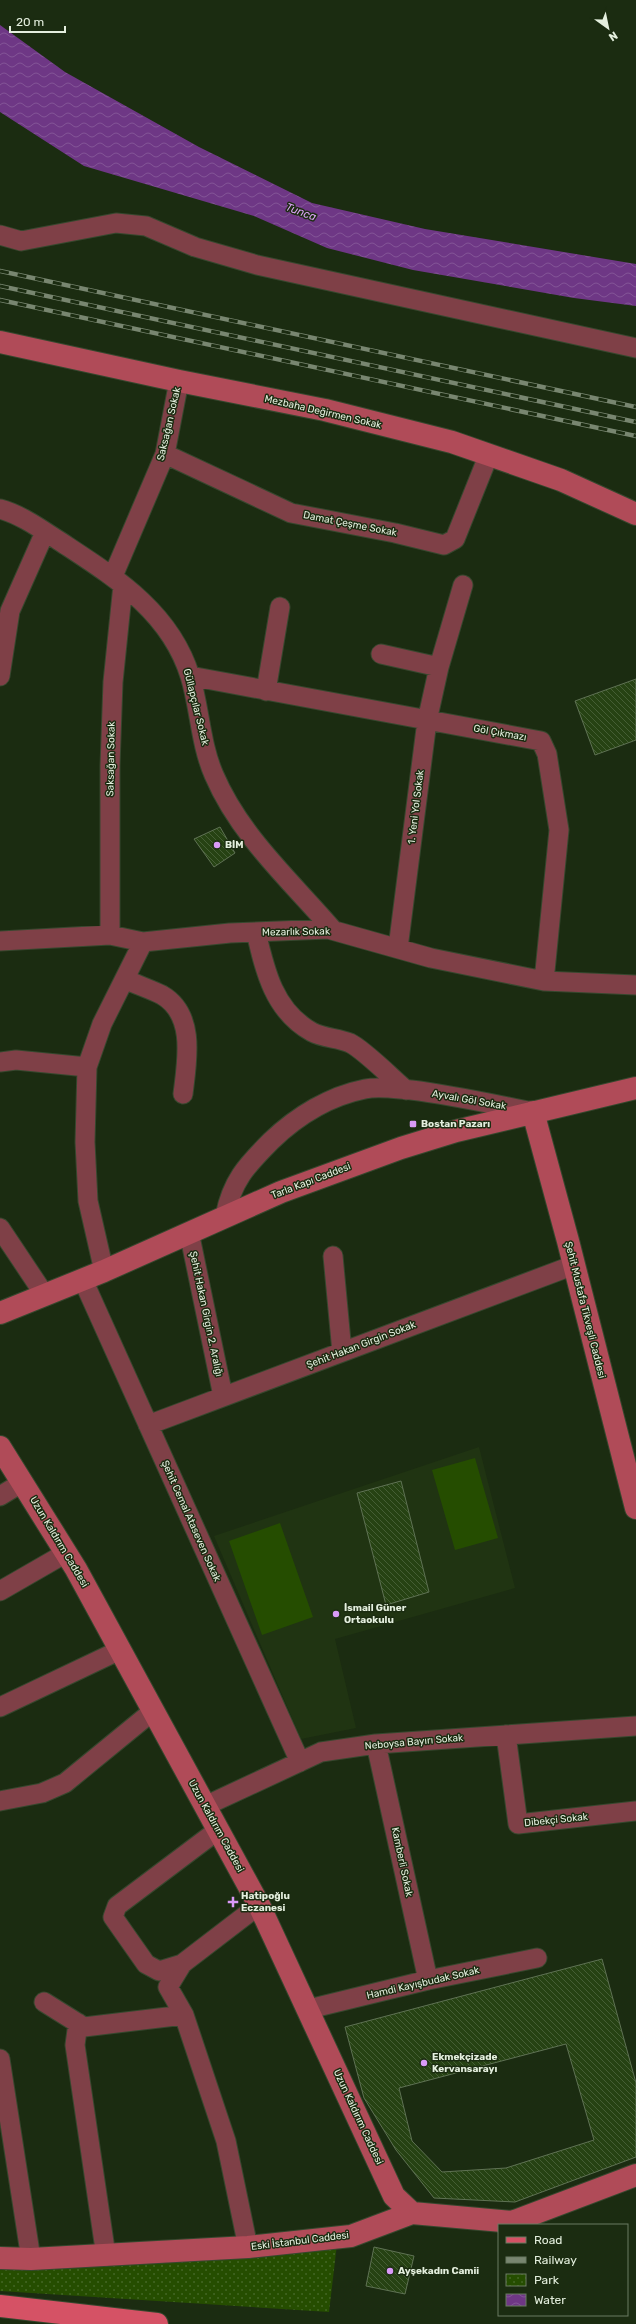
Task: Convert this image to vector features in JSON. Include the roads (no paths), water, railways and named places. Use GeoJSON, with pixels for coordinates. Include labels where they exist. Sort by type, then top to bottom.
{"type":"FeatureCollection","features":[{"type":"Feature","properties":{"kind":"main road","name":"Mezbaha Değirmen Sokak"},"geometry":{"type":"LineString","coordinates":[[0,342],[179,381],[325,410],[489,454],[561,480],[636,514]]}},
{"type":"Feature","properties":{"kind":"main road","name":"Tarla Kapı Caddesi"},"geometry":{"type":"LineString","coordinates":[[0,1313],[104,1271],[281,1192],[401,1148],[533,1112],[636,1088]]}},
{"type":"Feature","properties":{"kind":"main road","name":"Şehit Mustafa Tikveşli Caddesi"},"geometry":{"type":"LineString","coordinates":[[533,1112],[636,1508]]}},
{"type":"Feature","properties":{"kind":"main road","name":"Uzun Kaldırım Caddesi"},"geometry":{"type":"LineString","coordinates":[[0,1447],[66,1553],[259,1906],[309,2010],[394,2196],[412,2213]]}},
{"type":"Feature","properties":{"kind":"main road","name":"Eski İstanbul Caddesi"},"geometry":{"type":"LineString","coordinates":[[0,2258],[31,2260],[106,2256],[248,2247],[351,2236],[412,2213],[512,2222],[636,2175]]}},
{"type":"Feature","properties":{"kind":"main road"},"geometry":{"type":"LineString","coordinates":[[0,2306],[157,2324]]}},
{"type":"Feature","properties":{"kind":"street"},"geometry":{"type":"LineString","coordinates":[[0,235],[21,241],[116,223],[146,226],[195,248],[257,265],[636,348]]}},
{"type":"Feature","properties":{"kind":"street","name":"Saksağan Sokak"},"geometry":{"type":"LineString","coordinates":[[110,935],[109,875],[112,689],[118,580],[165,454],[179,381]]}},
{"type":"Feature","properties":{"kind":"street","name":"Damat Çeşme Sokak"},"geometry":{"type":"LineString","coordinates":[[165,454],[291,513],[395,533],[444,545],[455,539],[489,454]]}},
{"type":"Feature","properties":{"kind":"street","name":"Güllapçılar Sokak"},"geometry":{"type":"LineString","coordinates":[[0,509],[32,523],[118,580],[165,625],[179,647],[190,676],[199,724],[214,775],[232,810],[264,855],[301,893],[333,930]]}},
{"type":"Feature","properties":{"kind":"street"},"geometry":{"type":"LineString","coordinates":[[0,676],[5,610],[45,532]]}},
{"type":"Feature","properties":{"kind":"street","name":"1. Yeni Yol Sokak"},"geometry":{"type":"LineString","coordinates":[[398,948],[427,721],[439,667],[463,585]]}},
{"type":"Feature","properties":{"kind":"street"},"geometry":{"type":"LineString","coordinates":[[266,691],[280,607]]}},
{"type":"Feature","properties":{"kind":"street"},"geometry":{"type":"LineString","coordinates":[[381,654],[439,667]]}},
{"type":"Feature","properties":{"kind":"street","name":"Göl Çıkmazı"},"geometry":{"type":"LineString","coordinates":[[190,676],[427,721],[526,737],[541,741],[548,754],[559,830],[544,981]]}},
{"type":"Feature","properties":{"kind":"street","name":"Mezarlık Sokak"},"geometry":{"type":"LineString","coordinates":[[0,941],[110,935],[143,942],[256,932],[333,930],[431,958],[544,981],[636,985]]}},
{"type":"Feature","properties":{"kind":"street"},"geometry":{"type":"LineString","coordinates":[[256,932],[264,965],[273,991],[288,1015],[313,1032],[351,1043],[406,1090]]}},
{"type":"Feature","properties":{"kind":"street"},"geometry":{"type":"LineString","coordinates":[[104,1271],[88,1201],[86,1142],[87,1067],[102,1024],[143,942]]}},
{"type":"Feature","properties":{"kind":"street"},"geometry":{"type":"LineString","coordinates":[[125,980],[162,996],[173,1005],[186,1028],[186,1064],[183,1094]]}},
{"type":"Feature","properties":{"kind":"street"},"geometry":{"type":"LineString","coordinates":[[0,1062],[16,1060],[87,1067]]}},
{"type":"Feature","properties":{"kind":"street","name":"Ayvalı Göl Sokak"},"geometry":{"type":"LineString","coordinates":[[225,1216],[229,1194],[248,1164],[281,1132],[304,1114],[332,1099],[366,1088],[406,1090],[447,1095],[533,1112]]}},
{"type":"Feature","properties":{"kind":"street"},"geometry":{"type":"LineString","coordinates":[[0,1228],[44,1294]]}},
{"type":"Feature","properties":{"kind":"street","name":"Şehit Hakan Girgin 2. Aralığı"},"geometry":{"type":"LineString","coordinates":[[189,1232],[223,1396]]}},
{"type":"Feature","properties":{"kind":"street"},"geometry":{"type":"LineString","coordinates":[[332,1256],[342,1352]]}},
{"type":"Feature","properties":{"kind":"street","name":"Şehit Hakan Girgin Sokak"},"geometry":{"type":"LineString","coordinates":[[148,1425],[574,1265]]}},
{"type":"Feature","properties":{"kind":"street","name":"Şehit Cemal Ataseven Sokak"},"geometry":{"type":"LineString","coordinates":[[83,1280],[300,1762]]}},
{"type":"Feature","properties":{"kind":"street"},"geometry":{"type":"LineString","coordinates":[[0,1496],[23,1482]]}},
{"type":"Feature","properties":{"kind":"street"},"geometry":{"type":"LineString","coordinates":[[0,1591],[66,1553]]}},
{"type":"Feature","properties":{"kind":"street"},"geometry":{"type":"LineString","coordinates":[[0,1707],[120,1650]]}},
{"type":"Feature","properties":{"kind":"street"},"geometry":{"type":"LineString","coordinates":[[0,1801],[42,1793],[65,1783],[153,1711]]}},
{"type":"Feature","properties":{"kind":"street","name":"Neboysa Bayırı Sokak"},"geometry":{"type":"LineString","coordinates":[[205,1806],[321,1752],[376,1744],[636,1726]]}},
{"type":"Feature","properties":{"kind":"street","name":"Dibekçi Sokak"},"geometry":{"type":"LineString","coordinates":[[506,1735],[518,1824],[636,1811]]}},
{"type":"Feature","properties":{"kind":"street","name":"Kamberli Sokak"},"geometry":{"type":"LineString","coordinates":[[376,1744],[428,1980]]}},
{"type":"Feature","properties":{"kind":"street"},"geometry":{"type":"LineString","coordinates":[[218,1830],[117,1906],[113,1917],[146,1964],[159,1971],[182,1964],[259,1906]]}},
{"type":"Feature","properties":{"kind":"street","name":"Hamdi Kayışbudak Sokak"},"geometry":{"type":"LineString","coordinates":[[309,2010],[428,1980],[537,1958]]}},
{"type":"Feature","properties":{"kind":"street"},"geometry":{"type":"LineString","coordinates":[[182,1964],[168,1987],[184,2015],[226,2141],[248,2247]]}},
{"type":"Feature","properties":{"kind":"street"},"geometry":{"type":"LineString","coordinates":[[44,2002],[84,2027],[184,2015]]}},
{"type":"Feature","properties":{"kind":"street"},"geometry":{"type":"LineString","coordinates":[[78,2023],[75,2045],[106,2256]]}},
{"type":"Feature","properties":{"kind":"street"},"geometry":{"type":"LineString","coordinates":[[0,2059],[31,2260]]}},
{"type":"Feature","properties":{"kind":"water","name":"Tunca"},"geometry":{"type":"Polygon","coordinates":[[[0,25],[65,72],[199,147],[312,203],[425,229],[636,264],[636,306],[574,298],[413,270],[327,248],[254,216],[84,166],[0,112],[0,25]]]}},
{"type":"Feature","properties":{"kind":"railway"},"geometry":{"type":"LineString","coordinates":[[0,271],[636,407]]}},
{"type":"Feature","properties":{"kind":"railway"},"geometry":{"type":"LineString","coordinates":[[0,286],[636,422]]}},
{"type":"Feature","properties":{"kind":"railway"},"geometry":{"type":"LineString","coordinates":[[0,300],[636,436]]}},
{"type":"Feature","properties":{"kind":"place","name":"BİM"},"geometry":{"type":"Point","coordinates":[217,845]}},
{"type":"Feature","properties":{"kind":"place","name":"Bostan Pazarı"},"geometry":{"type":"Point","coordinates":[413,1124]}},
{"type":"Feature","properties":{"kind":"place","name":"İsmail Güner Ortaokulu"},"geometry":{"type":"Point","coordinates":[336,1614]}},
{"type":"Feature","properties":{"kind":"place","name":"Hatipoğlu Eczanesi"},"geometry":{"type":"Point","coordinates":[233,1902]}},
{"type":"Feature","properties":{"kind":"place","name":"Ekmekçizade Kervansarayı"},"geometry":{"type":"Point","coordinates":[424,2063]}},
{"type":"Feature","properties":{"kind":"place","name":"Ayşekadın Camii"},"geometry":{"type":"Point","coordinates":[390,2271]}}]}
